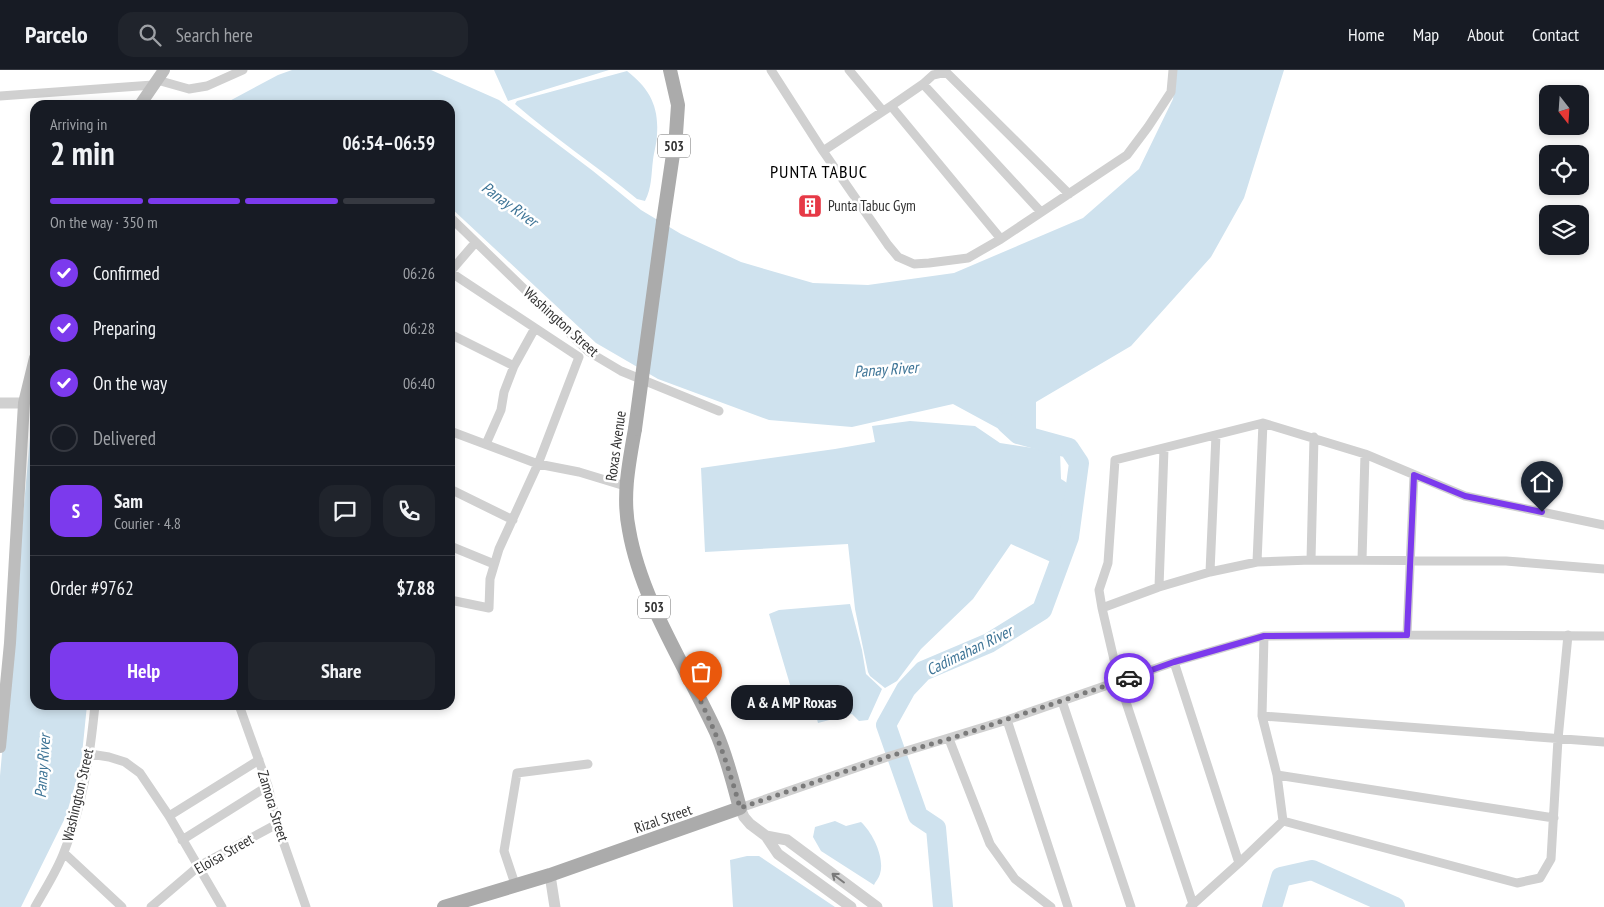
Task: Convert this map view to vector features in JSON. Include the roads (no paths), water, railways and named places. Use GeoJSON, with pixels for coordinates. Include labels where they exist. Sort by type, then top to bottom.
{"type":"FeatureCollection","features":[{"type":"Feature","properties":{"kind":"main road","name":"Roxas Avenue"},"geometry":{"type":"LineString","coordinates":[[670,70],[678,105],[676,134],[626,486],[628,530],[639,568],[653,604],[717,734],[740,808]]}},
{"type":"Feature","properties":{"kind":"main road"},"geometry":{"type":"LineString","coordinates":[[143,100],[158,79]]}},
{"type":"Feature","properties":{"kind":"main road"},"geometry":{"type":"LineString","coordinates":[[0,747],[5,644],[24,403],[30,378]]}},
{"type":"Feature","properties":{"kind":"main road","name":"Rizal Street"},"geometry":{"type":"LineString","coordinates":[[444,907],[550,875],[740,808]]}},
{"type":"Feature","properties":{"kind":"street"},"geometry":{"type":"LineString","coordinates":[[0,96],[158,79],[189,88],[208,86],[243,70]]}},
{"type":"Feature","properties":{"kind":"street"},"geometry":{"type":"LineString","coordinates":[[771,70],[823,151],[888,246],[898,257],[914,264],[968,258],[1001,239],[1126,155],[1148,127],[1171,92],[1173,70]]}},
{"type":"Feature","properties":{"kind":"street"},"geometry":{"type":"LineString","coordinates":[[849,70],[887,108],[1001,239]]}},
{"type":"Feature","properties":{"kind":"street"},"geometry":{"type":"LineString","coordinates":[[823,151],[923,84],[930,72],[946,72],[1069,194]]}},
{"type":"Feature","properties":{"kind":"street"},"geometry":{"type":"LineString","coordinates":[[923,84],[1041,212]]}},
{"type":"Feature","properties":{"kind":"street","name":"Washington Street"},"geometry":{"type":"LineString","coordinates":[[455,222],[589,352],[621,371],[719,411]]}},
{"type":"Feature","properties":{"kind":"street"},"geometry":{"type":"LineString","coordinates":[[455,266],[475,243]]}},
{"type":"Feature","properties":{"kind":"street"},"geometry":{"type":"LineString","coordinates":[[455,275],[579,357],[538,464],[499,549],[490,579],[489,608],[455,601]]}},
{"type":"Feature","properties":{"kind":"street"},"geometry":{"type":"LineString","coordinates":[[486,444],[500,410],[504,392],[514,366],[535,328]]}},
{"type":"Feature","properties":{"kind":"street"},"geometry":{"type":"LineString","coordinates":[[455,336],[514,366]]}},
{"type":"Feature","properties":{"kind":"street"},"geometry":{"type":"LineString","coordinates":[[0,403],[24,403]]}},
{"type":"Feature","properties":{"kind":"street"},"geometry":{"type":"LineString","coordinates":[[1256,562],[1263,422]]}},
{"type":"Feature","properties":{"kind":"street"},"geometry":{"type":"LineString","coordinates":[[1283,821],[1191,906],[1119,681],[1102,608],[1100,590],[1108,563],[1115,460],[1164,449],[1263,422],[1365,454],[1465,496],[1604,525]]}},
{"type":"Feature","properties":{"kind":"street"},"geometry":{"type":"LineString","coordinates":[[455,433],[538,464],[580,472],[626,486]]}},
{"type":"Feature","properties":{"kind":"street"},"geometry":{"type":"LineString","coordinates":[[1210,572],[1216,435]]}},
{"type":"Feature","properties":{"kind":"street"},"geometry":{"type":"LineString","coordinates":[[1311,560],[1314,437]]}},
{"type":"Feature","properties":{"kind":"street"},"geometry":{"type":"LineString","coordinates":[[1159,587],[1164,449]]}},
{"type":"Feature","properties":{"kind":"street"},"geometry":{"type":"LineString","coordinates":[[1362,560],[1365,454]]}},
{"type":"Feature","properties":{"kind":"street"},"geometry":{"type":"LineString","coordinates":[[1407,635],[1414,475]]}},
{"type":"Feature","properties":{"kind":"street"},"geometry":{"type":"LineString","coordinates":[[455,491],[513,520]]}},
{"type":"Feature","properties":{"kind":"street"},"geometry":{"type":"LineString","coordinates":[[455,548],[494,564]]}},
{"type":"Feature","properties":{"kind":"street"},"geometry":{"type":"LineString","coordinates":[[1102,608],[1159,587],[1210,572],[1256,562],[1311,560],[1506,561],[1604,569]]}},
{"type":"Feature","properties":{"kind":"street"},"geometry":{"type":"LineString","coordinates":[[1283,821],[1517,883],[1540,878],[1551,858],[1558,739],[1568,635]]}},
{"type":"Feature","properties":{"kind":"street"},"geometry":{"type":"LineString","coordinates":[[1264,636],[1262,716],[1277,775],[1283,821]]}},
{"type":"Feature","properties":{"kind":"street","name":"Rizal Street"},"geometry":{"type":"LineString","coordinates":[[740,808],[890,756],[1007,720],[1174,662],[1264,636],[1604,636]]}},
{"type":"Feature","properties":{"kind":"street"},"geometry":{"type":"LineString","coordinates":[[1174,662],[1239,863]]}},
{"type":"Feature","properties":{"kind":"street"},"geometry":{"type":"LineString","coordinates":[[1062,701],[1131,907]]}},
{"type":"Feature","properties":{"kind":"street","name":"Washington Street"},"geometry":{"type":"LineString","coordinates":[[35,907],[64,853],[78,810],[90,754],[94,710]]}},
{"type":"Feature","properties":{"kind":"street","name":"Zamora Street"},"geometry":{"type":"LineString","coordinates":[[241,710],[268,786],[277,824],[306,907]]}},
{"type":"Feature","properties":{"kind":"street"},"geometry":{"type":"LineString","coordinates":[[1262,716],[1604,742]]}},
{"type":"Feature","properties":{"kind":"street"},"geometry":{"type":"LineString","coordinates":[[1007,720],[1068,907]]}},
{"type":"Feature","properties":{"kind":"street"},"geometry":{"type":"LineString","coordinates":[[949,739],[990,844],[1015,879],[1051,907]]}},
{"type":"Feature","properties":{"kind":"street"},"geometry":{"type":"LineString","coordinates":[[90,754],[110,757],[125,762],[140,773],[169,816],[222,907]]}},
{"type":"Feature","properties":{"kind":"street"},"geometry":{"type":"LineString","coordinates":[[169,816],[259,760]]}},
{"type":"Feature","properties":{"kind":"street"},"geometry":{"type":"LineString","coordinates":[[515,884],[504,850],[516,773],[588,764]]}},
{"type":"Feature","properties":{"kind":"street"},"geometry":{"type":"LineString","coordinates":[[1277,775],[1554,818]]}},
{"type":"Feature","properties":{"kind":"street"},"geometry":{"type":"LineString","coordinates":[[182,840],[268,786]]}},
{"type":"Feature","properties":{"kind":"street"},"geometry":{"type":"LineString","coordinates":[[740,808],[750,824],[766,836],[778,854],[851,907]]}},
{"type":"Feature","properties":{"kind":"street","name":"Eloisa Street"},"geometry":{"type":"LineString","coordinates":[[151,907],[199,866],[277,824]]}},
{"type":"Feature","properties":{"kind":"street"},"geometry":{"type":"LineString","coordinates":[[766,836],[787,840],[877,907]]}},
{"type":"Feature","properties":{"kind":"street"},"geometry":{"type":"LineString","coordinates":[[64,853],[122,907]]}},
{"type":"Feature","properties":{"kind":"street"},"geometry":{"type":"LineString","coordinates":[[550,875],[556,907]]}},
{"type":"Feature","properties":{"kind":"water","name":"Panay River"},"geometry":{"type":"Polygon","coordinates":[[[292,70],[431,70],[499,100],[641,210],[681,234],[741,262],[813,283],[868,285],[954,273],[1083,218],[1139,169],[1173,99],[1176,70],[1284,70],[1244,198],[1211,257],[1131,346],[1036,402],[1036,432],[1021,441],[953,404],[852,427],[769,420],[658,379],[596,343],[455,212],[455,100],[231,100],[278,75],[292,70]]]}},
{"type":"Feature","properties":{"kind":"water"},"geometry":{"type":"Polygon","coordinates":[[[494,70],[609,70],[508,101],[494,70]]]}},
{"type":"Feature","properties":{"kind":"water"},"geometry":{"type":"Polygon","coordinates":[[[627,71],[647,91],[656,115],[657,141],[650,186],[645,201],[637,199],[515,104],[517,101],[627,71]]]}},
{"type":"Feature","properties":{"kind":"water"},"geometry":{"type":"Polygon","coordinates":[[[910,421],[975,426],[1000,443],[1060,452],[1061,479],[1071,486],[1074,493],[1074,513],[1060,566],[1011,544],[973,599],[921,649],[897,681],[885,688],[870,676],[868,672],[855,609],[848,544],[705,552],[701,468],[875,442],[872,426],[910,421]]]}},
{"type":"Feature","properties":{"kind":"water","name":"Panay River"},"geometry":{"type":"Polygon","coordinates":[[[30,437],[30,710],[86,710],[81,764],[66,816],[21,907],[0,907],[0,776],[30,437]]]}},
{"type":"Feature","properties":{"kind":"water"},"geometry":{"type":"Polygon","coordinates":[[[850,604],[866,674],[882,689],[868,720],[859,721],[852,714],[818,723],[812,701],[804,694],[794,698],[769,614],[779,610],[850,604]]]}},
{"type":"Feature","properties":{"kind":"water"},"geometry":{"type":"Polygon","coordinates":[[[835,821],[846,826],[861,822],[874,839],[881,861],[881,868],[874,885],[821,851],[813,837],[815,827],[835,821]]]}},
{"type":"Feature","properties":{"kind":"water"},"geometry":{"type":"Polygon","coordinates":[[[747,856],[759,856],[835,907],[733,907],[730,860],[747,856]]]}},
{"type":"Feature","properties":{"kind":"waterway","name":"Cadimahan River"},"geometry":{"type":"LineString","coordinates":[[943,907],[936,828],[918,816],[886,725],[906,689],[923,671],[989,643],[1042,610],[1069,537],[1079,463],[1069,448],[1018,434],[1006,423]]}},
{"type":"Feature","properties":{"kind":"waterway","name":"Cadimahan River"},"geometry":{"type":"LineString","coordinates":[[1272,907],[1281,877],[1312,870],[1395,907]]}},
{"type":"Feature","properties":{"kind":"place","name":"Punta Tabuc Gym"},"geometry":{"type":"Point","coordinates":[810,206]}},
{"type":"Feature","properties":{"kind":"place","name":"A & A MP Roxas"},"geometry":{"type":"Point","coordinates":[701,702]}},
{"type":"Feature","properties":{"kind":"district","name":"PUNTA TABUC"},"geometry":{"type":"Point","coordinates":[819,172]}}]}
